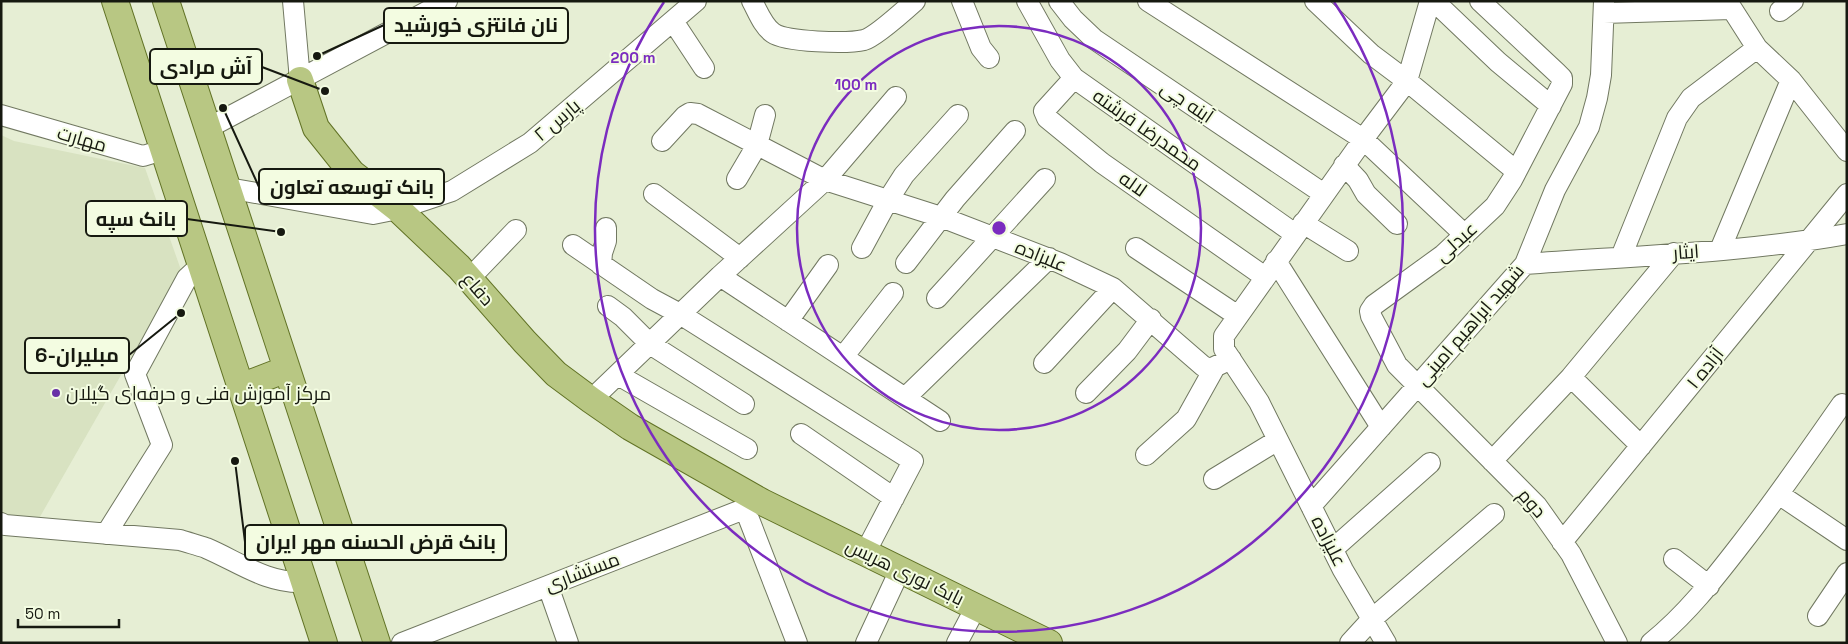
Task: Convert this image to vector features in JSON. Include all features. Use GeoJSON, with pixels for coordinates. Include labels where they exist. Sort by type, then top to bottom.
{"type":"FeatureCollection","features":[{"type":"Feature","properties":{"kind":"main road"},"geometry":{"type":"LineString","coordinates":[[114,1],[324,643]]}},
{"type":"Feature","properties":{"kind":"main road"},"geometry":{"type":"LineString","coordinates":[[166,1],[377,643]]}},
{"type":"Feature","properties":{"kind":"main road","name":"دفاع"},"geometry":{"type":"LineString","coordinates":[[300,80],[316,128],[352,173],[398,209],[469,279],[556,374],[630,427],[753,505]]}},
{"type":"Feature","properties":{"kind":"main road"},"geometry":{"type":"LineString","coordinates":[[240,387],[287,369]]}},
{"type":"Feature","properties":{"kind":"main road","name":"بابک نوری هریس"},"geometry":{"type":"LineString","coordinates":[[753,505],[865,552],[1049,643]]}},
{"type":"Feature","properties":{"kind":"street","name":"دفاع"},"geometry":{"type":"LineString","coordinates":[[293,1],[300,80]]}},
{"type":"Feature","properties":{"kind":"street"},"geometry":{"type":"LineString","coordinates":[[208,128],[447,1]]}},
{"type":"Feature","properties":{"kind":"street","name":"پارس ۲"},"geometry":{"type":"LineString","coordinates":[[228,188],[374,214],[398,209],[452,192],[530,143],[696,1]]}},
{"type":"Feature","properties":{"kind":"street"},"geometry":{"type":"LineString","coordinates":[[752,1],[764,23],[773,32],[783,37],[832,42],[865,40],[915,1]]}},
{"type":"Feature","properties":{"kind":"street"},"geometry":{"type":"LineString","coordinates":[[962,1],[981,48],[989,58]]}},
{"type":"Feature","properties":{"kind":"street","name":"آینه چی"},"geometry":{"type":"LineString","coordinates":[[1059,1],[1073,19],[1094,39],[1324,194]]}},
{"type":"Feature","properties":{"kind":"street"},"geometry":{"type":"LineString","coordinates":[[1148,1],[1363,139],[1465,235]]}},
{"type":"Feature","properties":{"kind":"street"},"geometry":{"type":"LineString","coordinates":[[1316,1],[1371,54],[1516,171]]}},
{"type":"Feature","properties":{"kind":"street"},"geometry":{"type":"LineString","coordinates":[[1146,455],[1186,419],[1224,358],[1224,336],[1344,165],[1406,81],[1430,1]]}},
{"type":"Feature","properties":{"kind":"street"},"geometry":{"type":"LineString","coordinates":[[1434,1],[1481,46],[1551,106]]}},
{"type":"Feature","properties":{"kind":"street","name":"عبدلی"},"geometry":{"type":"LineString","coordinates":[[1417,386],[1397,365],[1370,311],[1374,305],[1443,255],[1495,206],[1516,171],[1562,84],[1562,78],[1480,1]]}},
{"type":"Feature","properties":{"kind":"street","name":"محمدرضا فرشته"},"geometry":{"type":"LineString","coordinates":[[1032,3],[1060,60],[1074,78],[1299,229],[1348,251]]}},
{"type":"Feature","properties":{"kind":"street"},"geometry":{"type":"LineString","coordinates":[[1604,7],[1729,5],[1757,48],[1792,80],[1847,151]]}},
{"type":"Feature","properties":{"kind":"street","name":"شهید ابراهیم امینی"},"geometry":{"type":"LineString","coordinates":[[1311,506],[1525,264],[1555,190],[1589,127],[1598,98],[1604,7]]}},
{"type":"Feature","properties":{"kind":"street"},"geometry":{"type":"LineString","coordinates":[[674,21],[704,68]]}},
{"type":"Feature","properties":{"kind":"street"},"geometry":{"type":"LineString","coordinates":[[1620,257],[1677,118],[1683,108],[1692,98],[1757,48]]}},
{"type":"Feature","properties":{"kind":"street","name":"لاله"},"geometry":{"type":"LineString","coordinates":[[1074,78],[1044,111],[1047,118],[1102,163],[1271,269]]}},
{"type":"Feature","properties":{"kind":"street"},"geometry":{"type":"LineString","coordinates":[[1720,250],[1792,80]]}},
{"type":"Feature","properties":{"kind":"street"},"geometry":{"type":"LineString","coordinates":[[591,400],[720,276],[825,180],[896,97]]}},
{"type":"Feature","properties":{"kind":"street","name":"علیزاده"},"geometry":{"type":"LineString","coordinates":[[662,141],[690,113],[698,114],[825,180],[941,218],[1049,258],[1113,288],[1203,366],[1210,369],[1224,358],[1259,402],[1333,549],[1386,643]]}},
{"type":"Feature","properties":{"kind":"street","name":"مهارت"},"geometry":{"type":"LineString","coordinates":[[1,115],[142,156],[163,150]]}},
{"type":"Feature","properties":{"kind":"street"},"geometry":{"type":"LineString","coordinates":[[737,179],[757,146],[765,115]]}},
{"type":"Feature","properties":{"kind":"street"},"geometry":{"type":"LineString","coordinates":[[862,248],[888,200],[904,176],[958,115]]}},
{"type":"Feature","properties":{"kind":"street"},"geometry":{"type":"LineString","coordinates":[[906,263],[955,199],[1015,131]]}},
{"type":"Feature","properties":{"kind":"street","name":"علیزاده"},"geometry":{"type":"LineString","coordinates":[[791,163],[825,180]]}},
{"type":"Feature","properties":{"kind":"street"},"geometry":{"type":"LineString","coordinates":[[1344,165],[1358,180],[1366,194],[1397,224]]}},
{"type":"Feature","properties":{"kind":"street"},"geometry":{"type":"LineString","coordinates":[[937,298],[1045,178]]}},
{"type":"Feature","properties":{"kind":"street"},"geometry":{"type":"LineString","coordinates":[[654,194],[740,258]]}},
{"type":"Feature","properties":{"kind":"street","name":"آزاده ۱"},"geometry":{"type":"LineString","coordinates":[[1562,542],[1847,194]]}},
{"type":"Feature","properties":{"kind":"street"},"geometry":{"type":"LineString","coordinates":[[601,265],[602,253],[606,242],[606,228]]}},
{"type":"Feature","properties":{"kind":"street"},"geometry":{"type":"LineString","coordinates":[[469,279],[516,230]]}},
{"type":"Feature","properties":{"kind":"street","name":"ایثار"},"geometry":{"type":"LineString","coordinates":[[1525,264],[1720,250],[1809,241],[1847,234]]}},
{"type":"Feature","properties":{"kind":"street"},"geometry":{"type":"LineString","coordinates":[[573,245],[652,298],[913,461],[865,552]]}},
{"type":"Feature","properties":{"kind":"street"},"geometry":{"type":"LineString","coordinates":[[1136,248],[1238,316]]}},
{"type":"Feature","properties":{"kind":"street"},"geometry":{"type":"LineString","coordinates":[[1492,461],[1571,377],[1674,253]]}},
{"type":"Feature","properties":{"kind":"street"},"geometry":{"type":"LineString","coordinates":[[906,398],[1049,258]]}},
{"type":"Feature","properties":{"kind":"street"},"geometry":{"type":"LineString","coordinates":[[106,534],[162,445],[135,374],[187,278],[201,265]]}},
{"type":"Feature","properties":{"kind":"street"},"geometry":{"type":"LineString","coordinates":[[788,321],[828,265]]}},
{"type":"Feature","properties":{"kind":"street"},"geometry":{"type":"LineString","coordinates":[[1271,269],[1381,427]]}},
{"type":"Feature","properties":{"kind":"street"},"geometry":{"type":"LineString","coordinates":[[720,276],[940,420]]}},
{"type":"Feature","properties":{"kind":"street"},"geometry":{"type":"LineString","coordinates":[[1044,363],[1113,288]]}},
{"type":"Feature","properties":{"kind":"street"},"geometry":{"type":"LineString","coordinates":[[843,357],[893,293]]}},
{"type":"Feature","properties":{"kind":"street"},"geometry":{"type":"LineString","coordinates":[[608,306],[623,317],[650,344],[744,404]]}},
{"type":"Feature","properties":{"kind":"street"},"geometry":{"type":"LineString","coordinates":[[1086,393],[1127,351],[1151,319]]}},
{"type":"Feature","properties":{"kind":"street"},"geometry":{"type":"LineString","coordinates":[[618,375],[747,449]]}},
{"type":"Feature","properties":{"kind":"street"},"geometry":{"type":"LineString","coordinates":[[1571,377],[1641,446]]}},
{"type":"Feature","properties":{"kind":"street","name":"دوم"},"geometry":{"type":"LineString","coordinates":[[1417,386],[1537,506],[1570,554],[1617,643]]}},
{"type":"Feature","properties":{"kind":"street"},"geometry":{"type":"LineString","coordinates":[[1665,639],[1780,495],[1842,404]]}},
{"type":"Feature","properties":{"kind":"street"},"geometry":{"type":"LineString","coordinates":[[801,434],[894,498]]}},
{"type":"Feature","properties":{"kind":"street"},"geometry":{"type":"LineString","coordinates":[[1214,479],[1278,440]]}},
{"type":"Feature","properties":{"kind":"street"},"geometry":{"type":"LineString","coordinates":[[1333,549],[1430,464]]}},
{"type":"Feature","properties":{"kind":"street"},"geometry":{"type":"LineString","coordinates":[[1780,495],[1847,540]]}},
{"type":"Feature","properties":{"kind":"street"},"geometry":{"type":"LineString","coordinates":[[753,505],[797,643]]}},
{"type":"Feature","properties":{"kind":"street","name":"مستشاری"},"geometry":{"type":"LineString","coordinates":[[402,643],[753,505]]}},
{"type":"Feature","properties":{"kind":"street"},"geometry":{"type":"LineString","coordinates":[[1350,643],[1372,619],[1494,514]]}},
{"type":"Feature","properties":{"kind":"street"},"geometry":{"type":"LineString","coordinates":[[1,523],[5,525],[180,540],[205,548],[244,568],[269,578],[304,582]]}},
{"type":"Feature","properties":{"kind":"street"},"geometry":{"type":"LineString","coordinates":[[1674,559],[1709,586]]}},
{"type":"Feature","properties":{"kind":"street"},"geometry":{"type":"LineString","coordinates":[[866,643],[900,570]]}},
{"type":"Feature","properties":{"kind":"street"},"geometry":{"type":"LineString","coordinates":[[1818,616],[1847,573]]}},
{"type":"Feature","properties":{"kind":"street"},"geometry":{"type":"LineString","coordinates":[[548,586],[568,643]]}},
{"type":"Feature","properties":{"kind":"street"},"geometry":{"type":"LineString","coordinates":[[957,643],[976,607]]}},
{"type":"Feature","properties":{"kind":"shaded area","name":"مرکز آموزش فنی و حرفه‌ای گیلان"},"geometry":{"type":"Polygon","coordinates":[[[1,135],[14,141],[145,168],[181,270],[37,522],[1,516],[1,135]]]}},
{"type":"Feature","properties":{"kind":"place","name":"نان فانتزی خورشید"},"geometry":{"type":"Point","coordinates":[317,56]}},
{"type":"Feature","properties":{"kind":"place","name":"آش مرادی"},"geometry":{"type":"Point","coordinates":[325,91]}},
{"type":"Feature","properties":{"kind":"place","name":"بانک توسعه تعاون"},"geometry":{"type":"Point","coordinates":[223,108]}},
{"type":"Feature","properties":{"kind":"place","name":"بانک سپه"},"geometry":{"type":"Point","coordinates":[281,232]}},
{"type":"Feature","properties":{"kind":"place","name":"مبلیران-6"},"geometry":{"type":"Point","coordinates":[181,313]}},
{"type":"Feature","properties":{"kind":"place","name":"مرکز آموزش فنی و حرفه‌ای گیلان"},"geometry":{"type":"Point","coordinates":[56,393]}},
{"type":"Feature","properties":{"kind":"place","name":"بانک قرض الحسنه مهر ایران"},"geometry":{"type":"Point","coordinates":[235,461]}}]}
